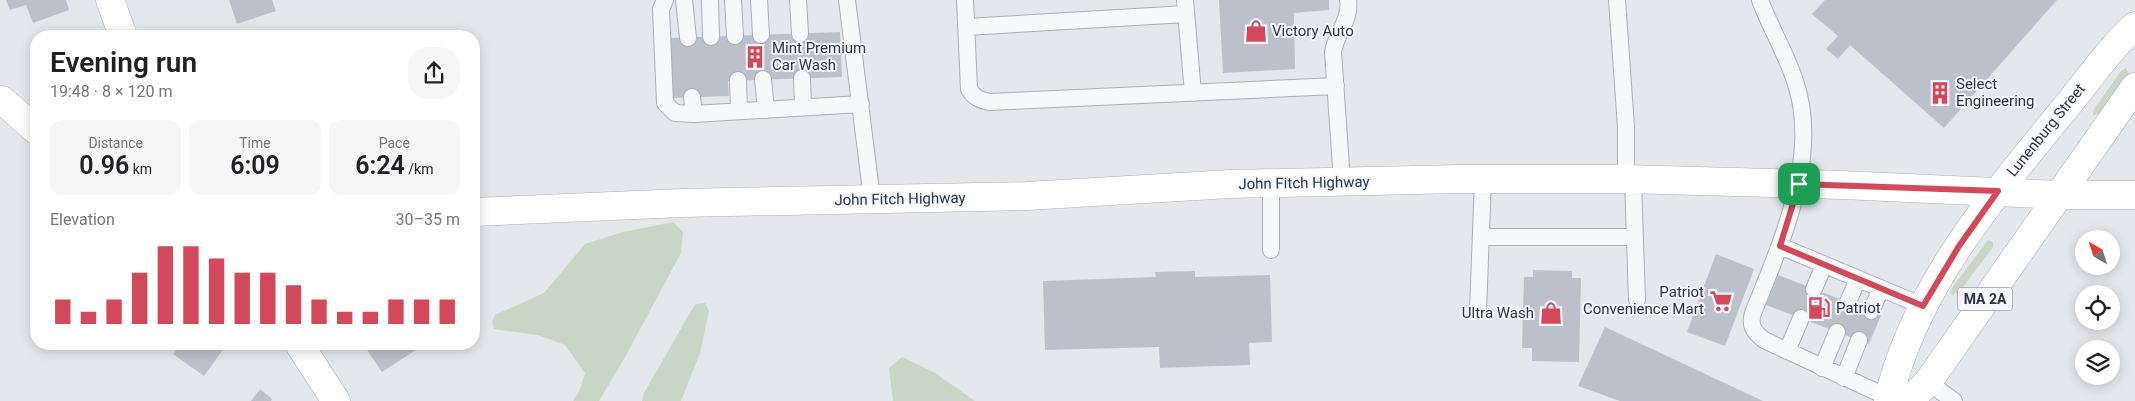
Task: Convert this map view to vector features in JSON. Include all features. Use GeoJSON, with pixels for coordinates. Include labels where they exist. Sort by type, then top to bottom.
{"type":"FeatureCollection","features":[{"type":"Feature","properties":{"kind":"main road"},"geometry":{"type":"LineString","coordinates":[[110,0],[121,30]]}},
{"type":"Feature","properties":{"kind":"main road","name":"Lunenburg Street"},"geometry":{"type":"LineString","coordinates":[[1896,400],[1899,359],[1923,306],[1959,246],[1998,191],[2118,42],[2135,26]]}},
{"type":"Feature","properties":{"kind":"main road","name":"MA 2A"},"geometry":{"type":"LineString","coordinates":[[1896,400],[1928,382],[2135,87]]}},
{"type":"Feature","properties":{"kind":"main road"},"geometry":{"type":"LineString","coordinates":[[1,100],[30,111]]}},
{"type":"Feature","properties":{"kind":"main road"},"geometry":{"type":"LineString","coordinates":[[1,100],[30,125]]}},
{"type":"Feature","properties":{"kind":"main road","name":"John Fitch Highway"},"geometry":{"type":"LineString","coordinates":[[480,212],[682,203],[1027,196],[1271,183],[1483,179],[1629,179],[1998,191],[2060,195],[2135,195]]}},
{"type":"Feature","properties":{"kind":"main road"},"geometry":{"type":"LineString","coordinates":[[303,350],[336,401]]}},
{"type":"Feature","properties":{"kind":"lane"},"geometry":{"type":"LineString","coordinates":[[664,0],[661,9],[666,103],[675,113],[694,114],[717,104],[739,111],[861,104]]}},
{"type":"Feature","properties":{"kind":"lane"},"geometry":{"type":"LineString","coordinates":[[684,0],[688,38]]}},
{"type":"Feature","properties":{"kind":"lane"},"geometry":{"type":"LineString","coordinates":[[710,0],[712,37]]}},
{"type":"Feature","properties":{"kind":"lane"},"geometry":{"type":"LineString","coordinates":[[733,0],[736,36]]}},
{"type":"Feature","properties":{"kind":"lane"},"geometry":{"type":"LineString","coordinates":[[759,0],[761,35]]}},
{"type":"Feature","properties":{"kind":"lane"},"geometry":{"type":"LineString","coordinates":[[798,0],[800,34]]}},
{"type":"Feature","properties":{"kind":"lane"},"geometry":{"type":"LineString","coordinates":[[847,0],[872,199]]}},
{"type":"Feature","properties":{"kind":"lane"},"geometry":{"type":"LineString","coordinates":[[964,0],[969,89],[973,96],[980,100],[990,102],[1336,86]]}},
{"type":"Feature","properties":{"kind":"lane"},"geometry":{"type":"LineString","coordinates":[[1342,182],[1333,52],[1335,41],[1348,18],[1348,0]]}},
{"type":"Feature","properties":{"kind":"lane"},"geometry":{"type":"LineString","coordinates":[[1618,0],[1629,179],[1635,237],[1637,300]]}},
{"type":"Feature","properties":{"kind":"lane"},"geometry":{"type":"LineString","coordinates":[[1760,0],[1795,81],[1803,113],[1799,184],[1780,246],[1750,321],[1752,328],[1764,340],[1896,400]]}},
{"type":"Feature","properties":{"kind":"lane"},"geometry":{"type":"LineString","coordinates":[[966,27],[1186,7],[1193,93]]}},
{"type":"Feature","properties":{"kind":"lane"},"geometry":{"type":"LineString","coordinates":[[802,78],[803,107]]}},
{"type":"Feature","properties":{"kind":"lane"},"geometry":{"type":"LineString","coordinates":[[763,79],[766,110]]}},
{"type":"Feature","properties":{"kind":"lane"},"geometry":{"type":"LineString","coordinates":[[738,80],[739,111]]}},
{"type":"Feature","properties":{"kind":"lane"},"geometry":{"type":"LineString","coordinates":[[692,97],[694,114]]}},
{"type":"Feature","properties":{"kind":"lane"},"geometry":{"type":"LineString","coordinates":[[1478,311],[1483,179]]}},
{"type":"Feature","properties":{"kind":"lane"},"geometry":{"type":"LineString","coordinates":[[1271,183],[1271,250]]}},
{"type":"Feature","properties":{"kind":"lane"},"geometry":{"type":"LineString","coordinates":[[1481,237],[1635,237]]}},
{"type":"Feature","properties":{"kind":"lane"},"geometry":{"type":"LineString","coordinates":[[1780,246],[1923,306]]}},
{"type":"Feature","properties":{"kind":"lane"},"geometry":{"type":"LineString","coordinates":[[1814,289],[1824,264]]}},
{"type":"Feature","properties":{"kind":"lane"},"geometry":{"type":"LineString","coordinates":[[1848,302],[1858,279]]}},
{"type":"Feature","properties":{"kind":"lane"},"geometry":{"type":"LineString","coordinates":[[1871,311],[1881,289]]}},
{"type":"Feature","properties":{"kind":"lane"},"geometry":{"type":"LineString","coordinates":[[1787,351],[1801,318]]}},
{"type":"Feature","properties":{"kind":"lane"},"geometry":{"type":"LineString","coordinates":[[1822,368],[1837,332]]}},
{"type":"Feature","properties":{"kind":"lane"},"geometry":{"type":"LineString","coordinates":[[1844,378],[1859,340]]}},
{"type":"Feature","properties":{"kind":"lane"},"geometry":{"type":"LineString","coordinates":[[1928,382],[1954,401]]}},
{"type":"Feature","properties":{"kind":"green space"},"geometry":{"type":"Polygon","coordinates":[[[2126,68],[2129,74],[2100,114],[2093,115],[2094,109],[2121,71],[2126,68]]]}},
{"type":"Feature","properties":{"kind":"green space"},"geometry":{"type":"Polygon","coordinates":[[[673,222],[683,232],[681,253],[624,359],[599,401],[573,401],[579,392],[585,373],[565,345],[538,335],[494,329],[492,322],[495,315],[544,293],[585,244],[623,232],[673,222]]]}},
{"type":"Feature","properties":{"kind":"green space"},"geometry":{"type":"Polygon","coordinates":[[[1988,240],[1993,242],[1993,247],[1960,291],[1952,295],[1950,292],[1952,288],[1988,240]]]}},
{"type":"Feature","properties":{"kind":"green space"},"geometry":{"type":"Polygon","coordinates":[[[705,303],[709,311],[700,353],[681,401],[642,401],[644,393],[691,311],[696,304],[705,303]]]}},
{"type":"Feature","properties":{"kind":"green space"},"geometry":{"type":"Polygon","coordinates":[[[902,357],[935,373],[975,401],[893,401],[889,368],[902,357]]]}},
{"type":"Feature","properties":{"kind":"building"},"geometry":{"type":"Polygon","coordinates":[[[6,0],[66,0],[69,10],[33,23],[26,5],[10,10],[6,0]]]}},
{"type":"Feature","properties":{"kind":"building"},"geometry":{"type":"Polygon","coordinates":[[[229,0],[272,0],[276,11],[237,24],[229,0]]]}},
{"type":"Feature","properties":{"kind":"building"},"geometry":{"type":"Polygon","coordinates":[[[1219,0],[1329,0],[1329,10],[1294,13],[1295,69],[1223,73],[1219,0]]]}},
{"type":"Feature","properties":{"kind":"building","name":"Select Engineering"},"geometry":{"type":"Polygon","coordinates":[[[1825,0],[2057,0],[1944,128],[1850,45],[1838,59],[1826,49],[1838,36],[1812,14],[1825,0]]]}},
{"type":"Feature","properties":{"kind":"building","name":"Mint Premium Car Wash"},"geometry":{"type":"Polygon","coordinates":[[[840,32],[842,77],[728,81],[729,96],[671,98],[669,38],[840,32]]]}},
{"type":"Feature","properties":{"kind":"building","name":"Patriot Convenience Mart"},"geometry":{"type":"Polygon","coordinates":[[[1716,254],[1754,269],[1725,346],[1687,332],[1716,254]]]}},
{"type":"Feature","properties":{"kind":"building","name":"Ultra Wash"},"geometry":{"type":"Polygon","coordinates":[[[1533,270],[1572,271],[1572,278],[1581,278],[1579,362],[1532,361],[1532,348],[1522,348],[1524,277],[1533,277],[1533,270]]]}},
{"type":"Feature","properties":{"kind":"building"},"geometry":{"type":"Polygon","coordinates":[[[1195,271],[1195,277],[1270,275],[1272,342],[1249,343],[1250,365],[1160,368],[1159,347],[1045,350],[1043,281],[1156,277],[1155,272],[1195,271]]]}},
{"type":"Feature","properties":{"kind":"building","name":"Patriot"},"geometry":{"type":"Polygon","coordinates":[[[1778,275],[1881,315],[1869,344],[1766,305],[1778,275]]]}},
{"type":"Feature","properties":{"kind":"building"},"geometry":{"type":"Polygon","coordinates":[[[1605,327],[1763,401],[1620,401],[1578,386],[1605,327]]]}},
{"type":"Feature","properties":{"kind":"building"},"geometry":{"type":"Polygon","coordinates":[[[176,350],[223,350],[204,376],[173,354],[176,350]]]}},
{"type":"Feature","properties":{"kind":"building"},"geometry":{"type":"Polygon","coordinates":[[[367,350],[416,350],[382,372],[367,350]]]}},
{"type":"Feature","properties":{"kind":"building"},"geometry":{"type":"Polygon","coordinates":[[[260,389],[272,399],[271,401],[251,401],[260,389]]]}},
{"type":"Feature","properties":{"kind":"place","name":"Victory Auto"},"geometry":{"type":"Point","coordinates":[1256,31]}},
{"type":"Feature","properties":{"kind":"place","name":"Mint Premium Car Wash"},"geometry":{"type":"Point","coordinates":[755,57]}},
{"type":"Feature","properties":{"kind":"place","name":"Select Engineering"},"geometry":{"type":"Point","coordinates":[1940,93]}},
{"type":"Feature","properties":{"kind":"place","name":"Patriot Convenience Mart"},"geometry":{"type":"Point","coordinates":[1721,301]}},
{"type":"Feature","properties":{"kind":"place","name":"Patriot"},"geometry":{"type":"Point","coordinates":[1819,308]}},
{"type":"Feature","properties":{"kind":"place","name":"Ultra Wash"},"geometry":{"type":"Point","coordinates":[1551,313]}},
{"type":"Feature","properties":{"kind":"route"},"geometry":{"type":"LineString","coordinates":[[1799,184],[1998,191],[1959,246],[1923,306],[1780,246],[1799,184]]}}]}
